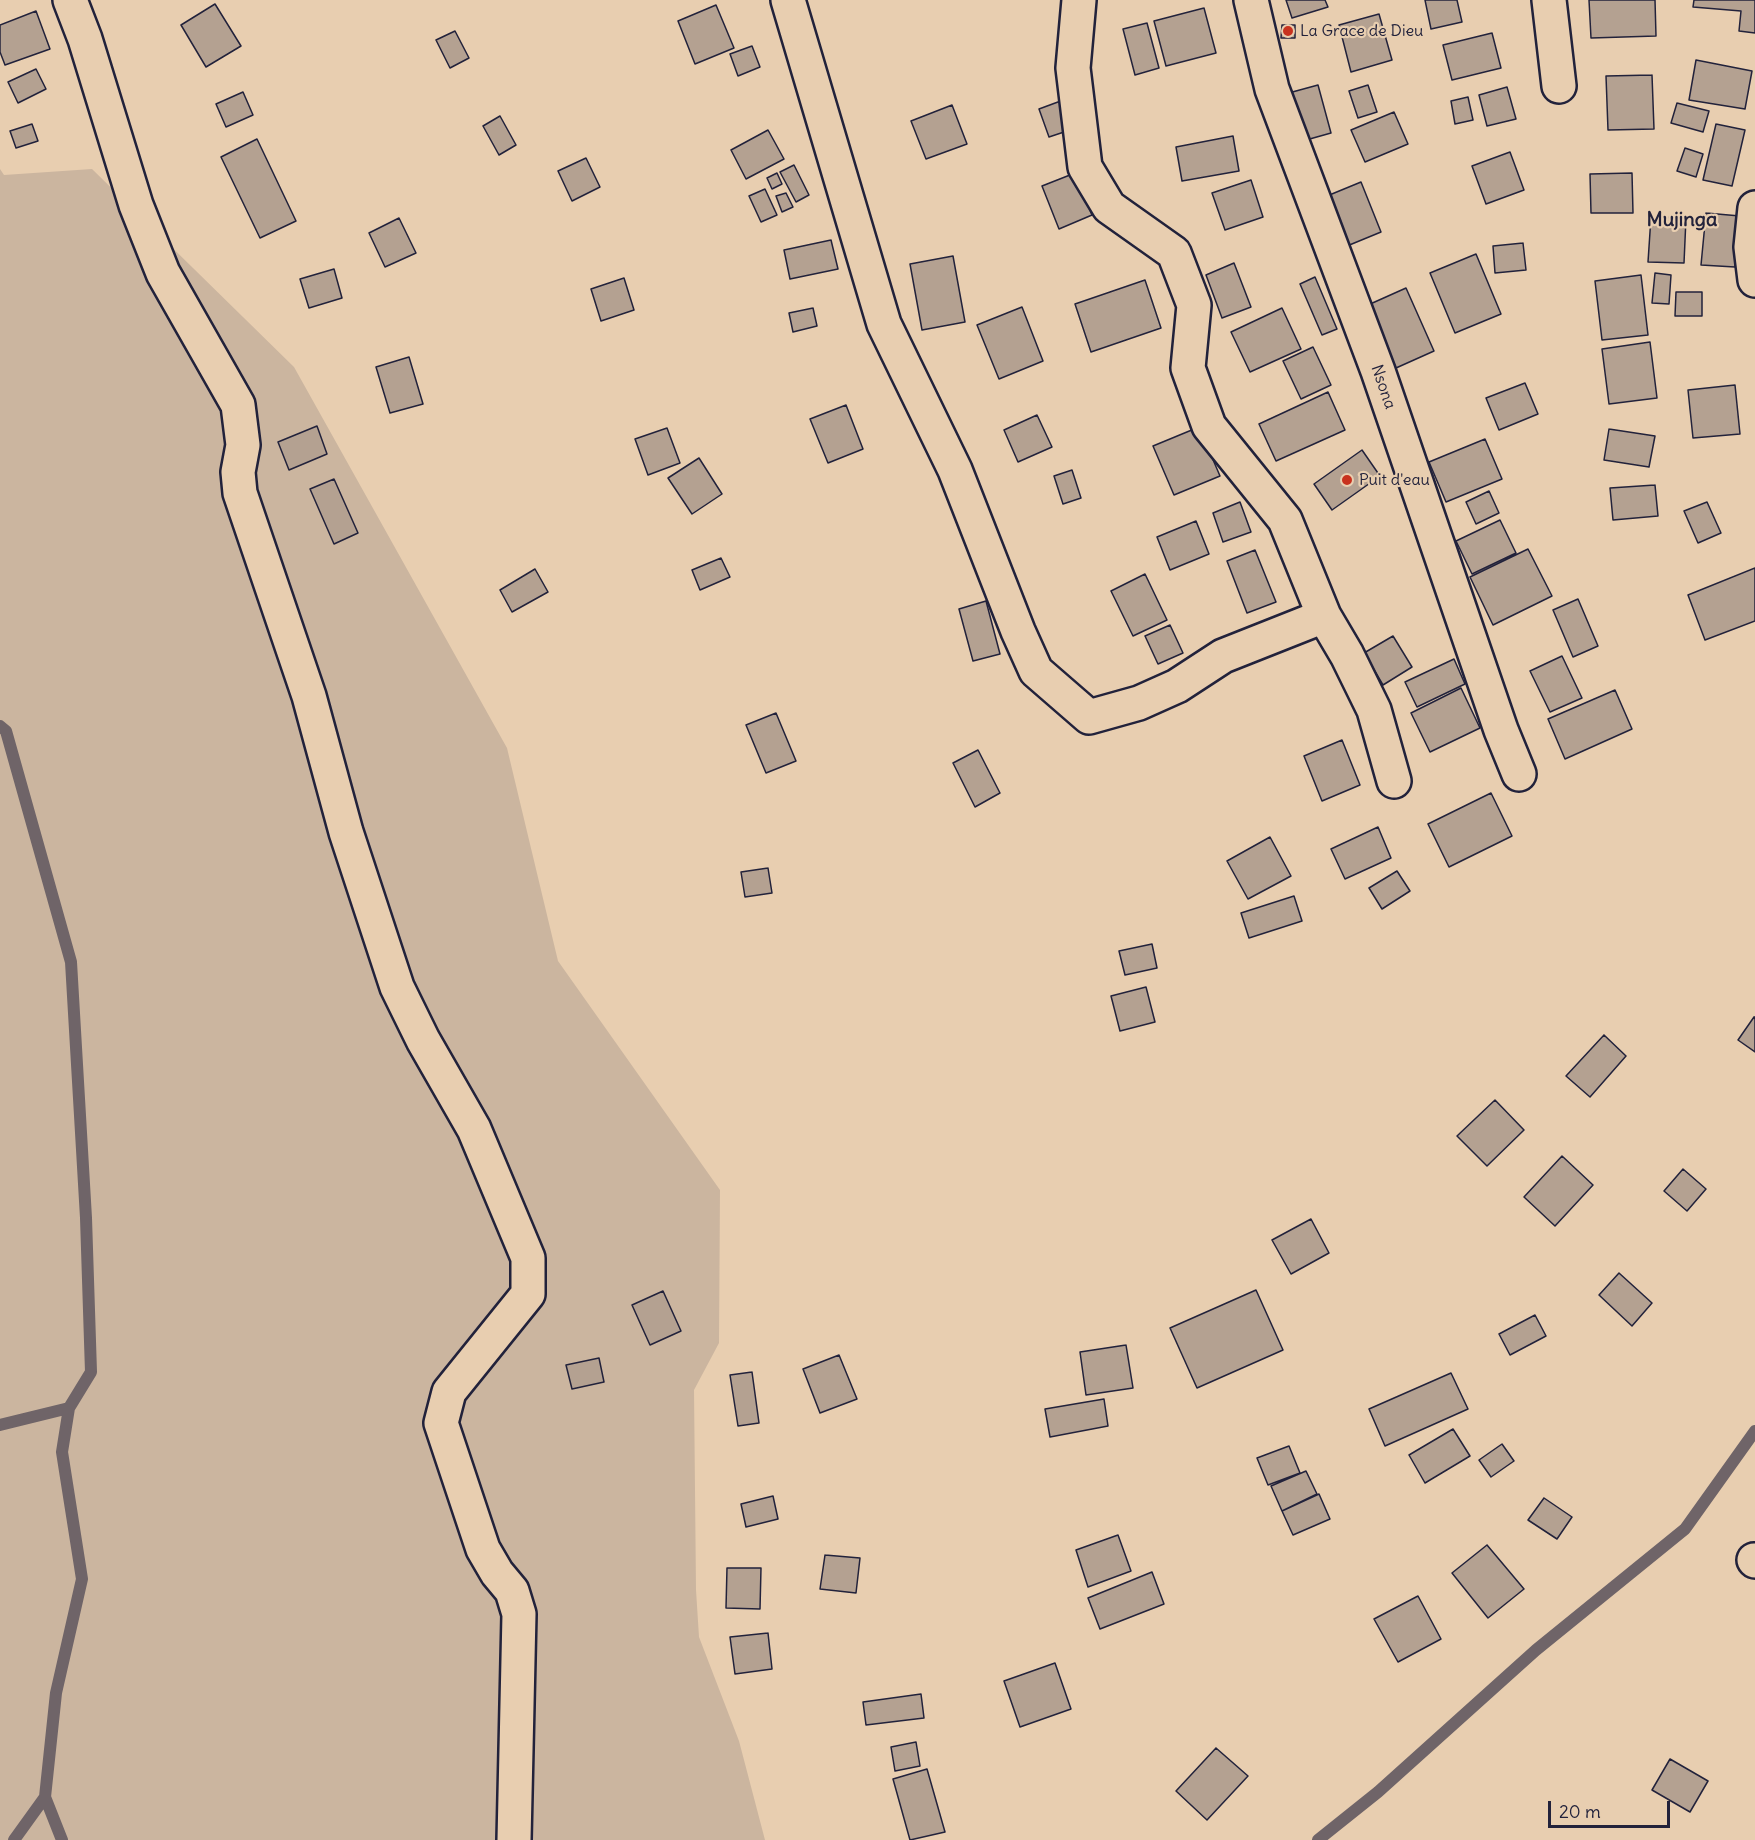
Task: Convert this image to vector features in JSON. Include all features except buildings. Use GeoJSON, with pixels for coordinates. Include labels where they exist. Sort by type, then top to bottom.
{"type":"FeatureCollection","features":[{"type":"Feature","properties":{"kind":"street"},"geometry":{"type":"LineString","coordinates":[[70,0],[85,39],[136,205],[163,273],[238,405],[243,444],[238,472],[240,493],[309,696],[346,832],[397,987],[423,1040],[474,1128],[528,1258],[528,1294],[449,1392],[441,1422],[483,1549],[497,1573],[512,1591],[519,1614],[514,1840]]}},
{"type":"Feature","properties":{"kind":"street"},"geometry":{"type":"LineString","coordinates":[[788,0],[884,324],[955,470],[1017,631],[1036,671],[1089,717],[1139,703],[1177,686],[1223,656],[1324,616]]}},
{"type":"Feature","properties":{"kind":"street"},"geometry":{"type":"LineString","coordinates":[[1079,0],[1073,68],[1085,167],[1109,207],[1173,254],[1194,306],[1188,368],[1209,426],[1285,520],[1324,616],[1347,655],[1374,710],[1394,781]]}},
{"type":"Feature","properties":{"kind":"street","name":"Nsona"},"geometry":{"type":"LineString","coordinates":[[1251,0],[1272,89],[1378,371],[1501,730],[1520,774]]}},
{"type":"Feature","properties":{"kind":"street"},"geometry":{"type":"LineString","coordinates":[[1549,0],[1559,86]]}},
{"type":"Feature","properties":{"kind":"street"},"geometry":{"type":"LineString","coordinates":[[1755,208],[1752,247],[1755,280]]}},
{"type":"Feature","properties":{"kind":"shaded area"},"geometry":{"type":"Polygon","coordinates":[[[0,169],[4,175],[92,169],[294,367],[507,748],[558,961],[720,1190],[719,1343],[694,1390],[696,1590],[699,1637],[739,1741],[765,1840],[0,1840],[0,169]]]}},
{"type":"Feature","properties":{"kind":"waterway"},"geometry":{"type":"LineString","coordinates":[[0,726],[6,731],[71,962],[86,1218],[91,1372],[69,1408],[0,1425]]}},
{"type":"Feature","properties":{"kind":"waterway"},"geometry":{"type":"LineString","coordinates":[[14,1840],[45,1797],[56,1693],[82,1579],[62,1452],[69,1408]]}},
{"type":"Feature","properties":{"kind":"waterway"},"geometry":{"type":"LineString","coordinates":[[1318,1840],[1378,1792],[1536,1650],[1685,1529],[1755,1431]]}},
{"type":"Feature","properties":{"kind":"waterway"},"geometry":{"type":"LineString","coordinates":[[45,1797],[62,1840]]}},
{"type":"Feature","properties":{"kind":"place","name":"La Grace de Dieu"},"geometry":{"type":"Point","coordinates":[1288,31]}},
{"type":"Feature","properties":{"kind":"place","name":"Puit d'eau"},"geometry":{"type":"Point","coordinates":[1347,480]}},
{"type":"Feature","properties":{"kind":"district","name":"Mujinga"},"geometry":{"type":"Point","coordinates":[1682,220]}}]}
